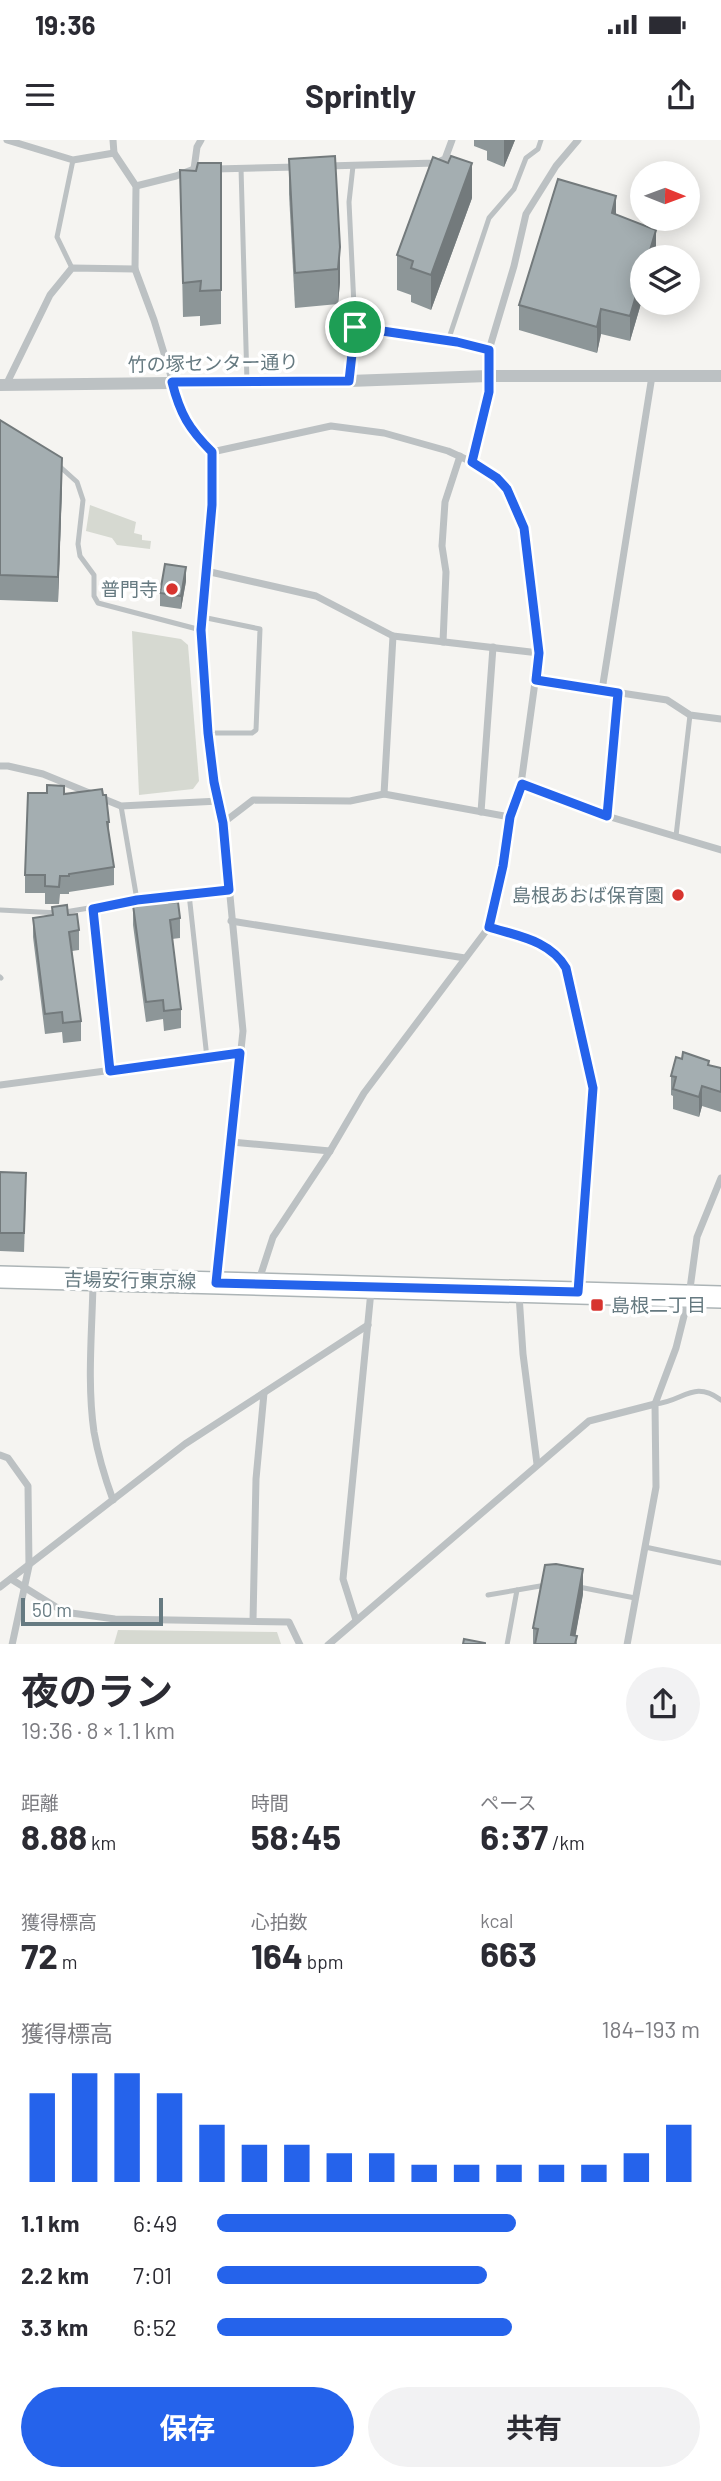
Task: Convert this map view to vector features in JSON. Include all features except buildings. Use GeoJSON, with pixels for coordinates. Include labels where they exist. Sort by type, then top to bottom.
{"type":"FeatureCollection","features":[{"type":"Feature","properties":{"kind":"main road","name":"吉場安行東京線"},"geometry":{"type":"LineString","coordinates":[[0,1277],[721,1297]]}},
{"type":"Feature","properties":{"kind":"street"},"geometry":{"type":"LineString","coordinates":[[7,140],[73,160],[114,153]]}},
{"type":"Feature","properties":{"kind":"street"},"geometry":{"type":"LineString","coordinates":[[113,140],[114,153],[136,186],[135,269],[154,320],[180,408],[190,429],[212,452],[212,505],[201,630],[208,733],[214,782],[223,823],[243,1031],[216,1283]]}},
{"type":"Feature","properties":{"kind":"street"},"geometry":{"type":"LineString","coordinates":[[194,169],[197,147],[201,140]]}},
{"type":"Feature","properties":{"kind":"street"},"geometry":{"type":"LineString","coordinates":[[314,167],[436,163],[445,159],[452,140]]}},
{"type":"Feature","properties":{"kind":"street"},"geometry":{"type":"LineString","coordinates":[[472,462],[489,392],[489,350],[526,214],[556,166],[578,140]]}},
{"type":"Feature","properties":{"kind":"street"},"geometry":{"type":"LineString","coordinates":[[136,186],[194,169],[301,167]]}},
{"type":"Feature","properties":{"kind":"street"},"geometry":{"type":"LineString","coordinates":[[3,385],[50,295],[72,268],[135,269]]}},
{"type":"Feature","properties":{"kind":"street","name":"竹の塚センター通り"},"geometry":{"type":"LineString","coordinates":[[3,385],[349,381],[488,376],[721,376]]}},
{"type":"Feature","properties":{"kind":"street"},"geometry":{"type":"LineString","coordinates":[[602,690],[652,376]]}},
{"type":"Feature","properties":{"kind":"street"},"geometry":{"type":"LineString","coordinates":[[212,452],[331,426],[384,433],[472,462],[497,478],[507,489],[524,528],[539,653],[522,784],[510,817],[503,866],[489,927],[364,1093],[330,1151],[273,1237],[257,1284]]}},
{"type":"Feature","properties":{"kind":"street"},"geometry":{"type":"LineString","coordinates":[[443,642],[446,572],[442,546],[445,502],[460,456]]}},
{"type":"Feature","properties":{"kind":"street"},"geometry":{"type":"LineString","coordinates":[[206,571],[316,596],[393,636],[539,653]]}},
{"type":"Feature","properties":{"kind":"street"},"geometry":{"type":"LineString","coordinates":[[384,794],[393,636]]}},
{"type":"Feature","properties":{"kind":"street"},"geometry":{"type":"LineString","coordinates":[[481,812],[493,648]]}},
{"type":"Feature","properties":{"kind":"street"},"geometry":{"type":"LineString","coordinates":[[536,680],[667,700],[690,715],[721,719]]}},
{"type":"Feature","properties":{"kind":"street"},"geometry":{"type":"LineString","coordinates":[[0,766],[43,774],[121,806],[219,801]]}},
{"type":"Feature","properties":{"kind":"street"},"geometry":{"type":"LineString","coordinates":[[522,784],[607,816],[721,850]]}},
{"type":"Feature","properties":{"kind":"street"},"geometry":{"type":"LineString","coordinates":[[223,823],[253,800],[350,801],[384,794],[510,817]]}},
{"type":"Feature","properties":{"kind":"street"},"geometry":{"type":"LineString","coordinates":[[232,921],[465,958]]}},
{"type":"Feature","properties":{"kind":"street"},"geometry":{"type":"LineString","coordinates":[[489,927],[537,942],[560,958],[566,968],[593,1088],[578,1292]]}},
{"type":"Feature","properties":{"kind":"street"},"geometry":{"type":"LineString","coordinates":[[0,1085],[240,1053]]}},
{"type":"Feature","properties":{"kind":"street"},"geometry":{"type":"LineString","coordinates":[[231,1142],[330,1151]]}},
{"type":"Feature","properties":{"kind":"street"},"geometry":{"type":"LineString","coordinates":[[627,1644],[656,1487],[655,1404],[676,1348],[689,1296],[697,1237],[721,1178]]}},
{"type":"Feature","properties":{"kind":"street"},"geometry":{"type":"LineString","coordinates":[[93,1280],[94,1431],[103,1472],[113,1500]]}},
{"type":"Feature","properties":{"kind":"street"},"geometry":{"type":"LineString","coordinates":[[356,1620],[343,1579],[371,1287]]}},
{"type":"Feature","properties":{"kind":"street"},"geometry":{"type":"LineString","coordinates":[[519,1290],[524,1367],[537,1464]]}},
{"type":"Feature","properties":{"kind":"street"},"geometry":{"type":"LineString","coordinates":[[0,1587],[185,1444],[368,1325]]}},
{"type":"Feature","properties":{"kind":"street"},"geometry":{"type":"LineString","coordinates":[[253,1621],[256,1479],[264,1393]]}},
{"type":"Feature","properties":{"kind":"street"},"geometry":{"type":"LineString","coordinates":[[328,1644],[589,1421],[655,1404]]}},
{"type":"Feature","properties":{"kind":"street"},"geometry":{"type":"LineString","coordinates":[[0,1455],[8,1458],[28,1486],[29,1566],[12,1644]]}},
{"type":"Feature","properties":{"kind":"street"},"geometry":{"type":"LineString","coordinates":[[11,1579],[64,1612],[115,1619],[289,1622],[300,1644]]}},
{"type":"Feature","properties":{"kind":"lane"},"geometry":{"type":"LineString","coordinates":[[448,341],[489,218],[514,189],[526,158],[538,149],[541,140]]}},
{"type":"Feature","properties":{"kind":"lane"},"geometry":{"type":"LineString","coordinates":[[72,268],[57,237],[73,160]]}},
{"type":"Feature","properties":{"kind":"lane"},"geometry":{"type":"LineString","coordinates":[[349,381],[355,327],[349,202],[353,166]]}},
{"type":"Feature","properties":{"kind":"lane"},"geometry":{"type":"LineString","coordinates":[[240,168],[247,382]]}},
{"type":"Feature","properties":{"kind":"lane"},"geometry":{"type":"LineString","coordinates":[[355,327],[489,350]]}},
{"type":"Feature","properties":{"kind":"lane"},"geometry":{"type":"LineString","coordinates":[[53,460],[78,482],[83,500],[78,544],[80,556],[94,575],[94,596],[98,603],[201,630]]}},
{"type":"Feature","properties":{"kind":"lane"},"geometry":{"type":"LineString","coordinates":[[202,617],[260,629],[256,730],[252,733],[208,733]]}},
{"type":"Feature","properties":{"kind":"lane"},"geometry":{"type":"LineString","coordinates":[[607,816],[618,693]]}},
{"type":"Feature","properties":{"kind":"lane"},"geometry":{"type":"LineString","coordinates":[[676,836],[690,715]]}},
{"type":"Feature","properties":{"kind":"lane"},"geometry":{"type":"LineString","coordinates":[[121,806],[137,900]]}},
{"type":"Feature","properties":{"kind":"lane"},"geometry":{"type":"LineString","coordinates":[[0,910],[59,913],[137,900],[229,890]]}},
{"type":"Feature","properties":{"kind":"lane"},"geometry":{"type":"LineString","coordinates":[[189,894],[207,1058]]}},
{"type":"Feature","properties":{"kind":"lane"},"geometry":{"type":"LineString","coordinates":[[93,909],[110,1071]]}},
{"type":"Feature","properties":{"kind":"lane"},"geometry":{"type":"LineString","coordinates":[[655,1404],[702,1390],[711,1392],[721,1400]]}},
{"type":"Feature","properties":{"kind":"lane"},"geometry":{"type":"LineString","coordinates":[[645,1547],[721,1563]]}},
{"type":"Feature","properties":{"kind":"lane"},"geometry":{"type":"LineString","coordinates":[[488,1595],[550,1585]]}},
{"type":"Feature","properties":{"kind":"lane"},"geometry":{"type":"LineString","coordinates":[[573,1586],[635,1598]]}},
{"type":"Feature","properties":{"kind":"lane"},"geometry":{"type":"LineString","coordinates":[[507,1644],[517,1590]]}},
{"type":"Feature","properties":{"kind":"shaded area"},"geometry":{"type":"Polygon","coordinates":[[[90,505],[136,522],[134,533],[142,535],[142,540],[151,541],[150,549],[117,545],[112,538],[86,531],[90,505]]]}},
{"type":"Feature","properties":{"kind":"shaded area"},"geometry":{"type":"Polygon","coordinates":[[[132,631],[181,639],[188,645],[199,781],[193,789],[139,795],[132,631]]]}},
{"type":"Feature","properties":{"kind":"shaded area"},"geometry":{"type":"Polygon","coordinates":[[[118,1630],[277,1632],[281,1644],[114,1644],[118,1630]]]}},
{"type":"Feature","properties":{"kind":"place","name":"普門寺"},"geometry":{"type":"Point","coordinates":[172,589]}},
{"type":"Feature","properties":{"kind":"place","name":"島根あおば保育園"},"geometry":{"type":"Point","coordinates":[678,895]}},
{"type":"Feature","properties":{"kind":"place","name":"島根二丁目"},"geometry":{"type":"Point","coordinates":[597,1305]}},
{"type":"Feature","properties":{"kind":"route"},"geometry":{"type":"LineString","coordinates":[[355,327],[457,342],[489,350],[489,392],[472,462],[497,478],[507,489],[524,528],[539,653],[536,680],[618,693],[607,816],[522,784],[510,817],[503,866],[489,927],[537,942],[560,958],[566,968],[593,1088],[578,1292],[216,1283],[240,1053],[110,1071],[93,909],[137,900],[229,890],[223,823],[214,782],[208,733],[201,630],[212,505],[212,452],[190,429],[172,382],[349,381],[355,327]]}}]}
